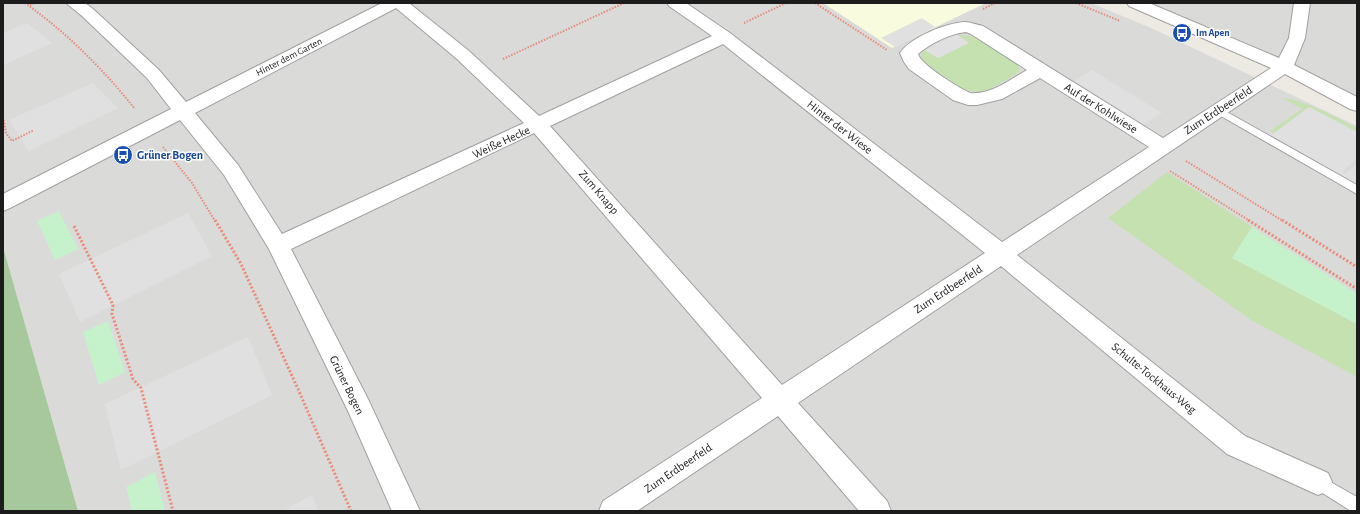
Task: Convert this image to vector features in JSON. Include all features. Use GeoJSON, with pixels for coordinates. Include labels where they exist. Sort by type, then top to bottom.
{"type":"FeatureCollection","features":[{"type":"Feature","properties":{"kind":"street","name":"Grüner Bogen"},"geometry":{"type":"LineString","coordinates":[[74,3],[87,12],[153,74],[231,170],[278,245],[359,407],[406,511]]}},
{"type":"Feature","properties":{"kind":"street","name":"Hinter dem Garten"},"geometry":{"type":"LineString","coordinates":[[3,203],[394,3]]}},
{"type":"Feature","properties":{"kind":"street","name":"Zum Knapp"},"geometry":{"type":"LineString","coordinates":[[399,3],[463,55],[538,125],[877,511]]}},
{"type":"Feature","properties":{"kind":"street","name":"Hinter der Wiese"},"geometry":{"type":"LineString","coordinates":[[676,3],[722,36],[1001,254]]}},
{"type":"Feature","properties":{"kind":"street"},"geometry":{"type":"LineString","coordinates":[[1134,3],[1284,67],[1357,105]]}},
{"type":"Feature","properties":{"kind":"street"},"geometry":{"type":"LineString","coordinates":[[1284,67],[1297,38],[1302,3]]}},
{"type":"Feature","properties":{"kind":"street","name":"Auf der Kohlwiese"},"geometry":{"type":"LineString","coordinates":[[909,53],[915,47],[955,28],[966,27],[977,30],[1163,147]]}},
{"type":"Feature","properties":{"kind":"street","name":"Weiße Hecke"},"geometry":{"type":"LineString","coordinates":[[278,245],[538,125],[722,36]]}},
{"type":"Feature","properties":{"kind":"street"},"geometry":{"type":"LineString","coordinates":[[909,53],[910,60],[918,68],[955,93],[967,99],[981,100],[993,96],[1040,70]]}},
{"type":"Feature","properties":{"kind":"street","name":"Zum Erdbeerfeld"},"geometry":{"type":"LineString","coordinates":[[613,511],[1284,67]]}},
{"type":"Feature","properties":{"kind":"street","name":"Schulte-Tockhaus-Weg"},"geometry":{"type":"LineString","coordinates":[[1001,254],[1236,445],[1318,482]]}},
{"type":"Feature","properties":{"kind":"lane"},"geometry":{"type":"LineString","coordinates":[[1218,110],[1357,190]]}},
{"type":"Feature","properties":{"kind":"lane"},"geometry":{"type":"LineString","coordinates":[[1318,482],[1357,506]]}},
{"type":"Feature","properties":{"kind":"path"},"geometry":{"type":"LineString","coordinates":[[25,3],[40,13],[97,63],[120,90],[192,183],[241,264],[298,389],[351,511]]}},
{"type":"Feature","properties":{"kind":"path"},"geometry":{"type":"LineString","coordinates":[[29,6],[35,3]]}},
{"type":"Feature","properties":{"kind":"path"},"geometry":{"type":"LineString","coordinates":[[479,70],[624,3]]}},
{"type":"Feature","properties":{"kind":"path"},"geometry":{"type":"LineString","coordinates":[[722,36],[786,3]]}},
{"type":"Feature","properties":{"kind":"path"},"geometry":{"type":"LineString","coordinates":[[815,3],[888,50],[909,53]]}},
{"type":"Feature","properties":{"kind":"path"},"geometry":{"type":"LineString","coordinates":[[3,117],[6,133],[12,141],[34,130]]}},
{"type":"Feature","properties":{"kind":"path"},"geometry":{"type":"LineString","coordinates":[[1192,165],[1357,267]]}},
{"type":"Feature","properties":{"kind":"path"},"geometry":{"type":"LineString","coordinates":[[1178,176],[1357,289]]}},
{"type":"Feature","properties":{"kind":"path"},"geometry":{"type":"LineString","coordinates":[[74,226],[113,306],[112,314],[133,379],[140,388],[173,511]]}},
{"type":"Feature","properties":{"kind":"path"},"geometry":{"type":"LineString","coordinates":[[1339,283],[1342,280]]}},
{"type":"Feature","properties":{"kind":"shaded area"},"geometry":{"type":"Polygon","coordinates":[[[3,3],[1091,3],[1151,28],[1357,126],[1357,511],[78,511],[3,247],[3,3]]]}},
{"type":"Feature","properties":{"kind":"shaded area"},"geometry":{"type":"Polygon","coordinates":[[[823,3],[986,3],[892,48],[823,3]]]}},
{"type":"Feature","properties":{"kind":"shaded area"},"geometry":{"type":"Polygon","coordinates":[[[1134,3],[1357,3],[1357,106],[1134,3]]]}},
{"type":"Feature","properties":{"kind":"shaded area"},"geometry":{"type":"Polygon","coordinates":[[[922,18],[935,27],[895,47],[881,38],[922,18]]]}},
{"type":"Feature","properties":{"kind":"shaded area"},"geometry":{"type":"Polygon","coordinates":[[[27,23],[52,43],[3,65],[3,33],[27,23]]]}},
{"type":"Feature","properties":{"kind":"shaded area"},"geometry":{"type":"Polygon","coordinates":[[[956,34],[969,43],[938,58],[925,50],[956,34]]]}},
{"type":"Feature","properties":{"kind":"shaded area"},"geometry":{"type":"Polygon","coordinates":[[[1092,70],[1162,113],[1144,124],[1074,81],[1092,70]]]}},
{"type":"Feature","properties":{"kind":"shaded area"},"geometry":{"type":"Polygon","coordinates":[[[93,83],[118,108],[29,151],[9,120],[93,83]]]}},
{"type":"Feature","properties":{"kind":"shaded area"},"geometry":{"type":"Polygon","coordinates":[[[1309,107],[1357,132],[1357,159],[1342,172],[1345,174],[1357,164],[1357,187],[1269,137],[1309,107]]]}},
{"type":"Feature","properties":{"kind":"shaded area"},"geometry":{"type":"Polygon","coordinates":[[[188,213],[212,256],[80,322],[59,274],[188,213]]]}},
{"type":"Feature","properties":{"kind":"shaded area"},"geometry":{"type":"Polygon","coordinates":[[[248,337],[272,395],[121,470],[105,404],[248,337]]]}},
{"type":"Feature","properties":{"kind":"shaded area"},"geometry":{"type":"Polygon","coordinates":[[[312,495],[318,511],[283,511],[312,495]]]}},
{"type":"Feature","properties":{"kind":"green space"},"geometry":{"type":"Polygon","coordinates":[[[956,34],[976,37],[1013,60],[1018,65],[1019,71],[1015,75],[988,90],[976,92],[963,89],[924,63],[921,54],[925,50],[938,58],[969,42],[956,34]]]}},
{"type":"Feature","properties":{"kind":"green space"},"geometry":{"type":"Polygon","coordinates":[[[1282,98],[1299,101],[1320,110],[1357,128],[1357,132],[1309,107],[1274,133],[1270,131],[1302,109],[1282,98]]]}},
{"type":"Feature","properties":{"kind":"green space"},"geometry":{"type":"Polygon","coordinates":[[[1167,172],[1252,227],[1232,258],[1357,324],[1357,377],[1251,320],[1108,218],[1167,172]]]}},
{"type":"Feature","properties":{"kind":"green space"},"geometry":{"type":"Polygon","coordinates":[[[59,211],[78,249],[55,260],[37,221],[59,211]]]}},
{"type":"Feature","properties":{"kind":"green space"},"geometry":{"type":"Polygon","coordinates":[[[1252,227],[1357,294],[1357,324],[1232,258],[1252,227]]]}},
{"type":"Feature","properties":{"kind":"green space"},"geometry":{"type":"Polygon","coordinates":[[[3,247],[78,511],[3,511],[3,247]]]}},
{"type":"Feature","properties":{"kind":"green space"},"geometry":{"type":"Polygon","coordinates":[[[108,321],[125,372],[99,385],[83,332],[108,321]]]}},
{"type":"Feature","properties":{"kind":"green space"},"geometry":{"type":"Polygon","coordinates":[[[155,472],[165,511],[132,511],[126,487],[155,472]]]}},
{"type":"Feature","properties":{"kind":"place","name":"Im Apen"},"geometry":{"type":"Point","coordinates":[1182,33]}},
{"type":"Feature","properties":{"kind":"place","name":"Grüner Bogen"},"geometry":{"type":"Point","coordinates":[123,155]}}]}
